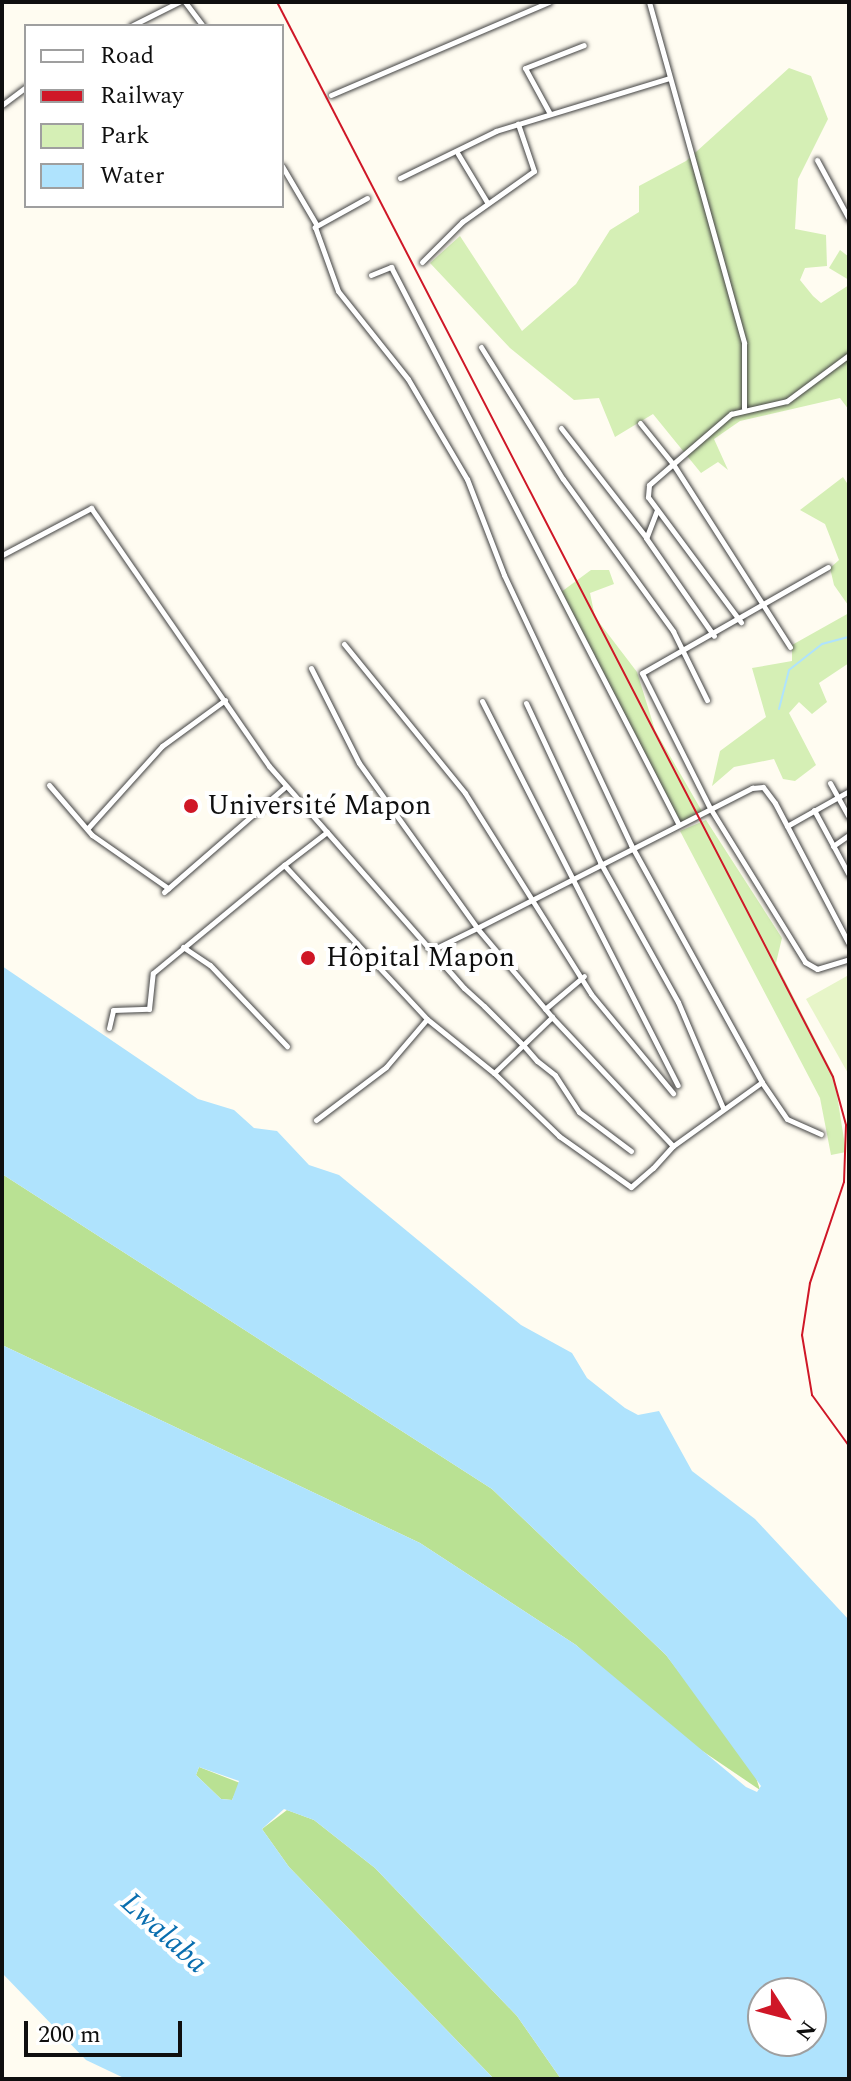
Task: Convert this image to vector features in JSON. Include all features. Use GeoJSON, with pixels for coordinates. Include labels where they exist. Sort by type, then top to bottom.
{"type":"FeatureCollection","features":[{"type":"Feature","properties":{"kind":"street"},"geometry":{"type":"LineString","coordinates":[[135,24],[182,2],[201,24]]}},
{"type":"Feature","properties":{"kind":"street"},"geometry":{"type":"LineString","coordinates":[[331,95],[549,2]]}},
{"type":"Feature","properties":{"kind":"street"},"geometry":{"type":"LineString","coordinates":[[649,2],[744,343],[744,408]]}},
{"type":"Feature","properties":{"kind":"street"},"geometry":{"type":"LineString","coordinates":[[549,112],[525,68],[584,45]]}},
{"type":"Feature","properties":{"kind":"street"},"geometry":{"type":"LineString","coordinates":[[400,178],[549,112],[669,78]]}},
{"type":"Feature","properties":{"kind":"street"},"geometry":{"type":"LineString","coordinates":[[2,105],[24,88]]}},
{"type":"Feature","properties":{"kind":"street"},"geometry":{"type":"LineString","coordinates":[[422,262],[487,202],[535,169],[518,124]]}},
{"type":"Feature","properties":{"kind":"street"},"geometry":{"type":"LineString","coordinates":[[458,154],[487,202]]}},
{"type":"Feature","properties":{"kind":"street"},"geometry":{"type":"LineString","coordinates":[[817,160],[849,219]]}},
{"type":"Feature","properties":{"kind":"street"},"geometry":{"type":"LineString","coordinates":[[284,169],[316,224],[338,291],[408,379],[482,509],[504,575],[631,845],[763,1084],[787,1119],[821,1134]]}},
{"type":"Feature","properties":{"kind":"street"},"geometry":{"type":"LineString","coordinates":[[316,224],[367,198]]}},
{"type":"Feature","properties":{"kind":"street"},"geometry":{"type":"LineString","coordinates":[[371,275],[391,267],[678,823]]}},
{"type":"Feature","properties":{"kind":"street"},"geometry":{"type":"LineString","coordinates":[[481,347],[684,650],[707,700]]}},
{"type":"Feature","properties":{"kind":"street"},"geometry":{"type":"LineString","coordinates":[[741,622],[657,510],[648,487],[744,408],[787,401],[849,355]]}},
{"type":"Feature","properties":{"kind":"street"},"geometry":{"type":"LineString","coordinates":[[640,423],[673,464],[769,605],[790,647]]}},
{"type":"Feature","properties":{"kind":"street"},"geometry":{"type":"LineString","coordinates":[[561,428],[646,538],[714,636]]}},
{"type":"Feature","properties":{"kind":"street"},"geometry":{"type":"LineString","coordinates":[[2,555],[91,508],[285,787],[432,950],[523,1045],[579,1112],[631,1151]]}},
{"type":"Feature","properties":{"kind":"street"},"geometry":{"type":"LineString","coordinates":[[646,538],[657,510]]}},
{"type":"Feature","properties":{"kind":"street"},"geometry":{"type":"LineString","coordinates":[[828,567],[741,622],[684,650],[643,677],[710,808],[805,962],[817,969],[849,959]]}},
{"type":"Feature","properties":{"kind":"street"},"geometry":{"type":"LineString","coordinates":[[344,644],[465,793],[633,1053],[673,1093]]}},
{"type":"Feature","properties":{"kind":"street"},"geometry":{"type":"LineString","coordinates":[[311,668],[359,763],[477,928],[552,1017],[673,1146]]}},
{"type":"Feature","properties":{"kind":"street"},"geometry":{"type":"LineString","coordinates":[[87,829],[162,746],[225,700]]}},
{"type":"Feature","properties":{"kind":"street"},"geometry":{"type":"LineString","coordinates":[[482,701],[569,879],[678,1085]]}},
{"type":"Feature","properties":{"kind":"street"},"geometry":{"type":"LineString","coordinates":[[526,703],[600,862],[678,1002],[723,1109]]}},
{"type":"Feature","properties":{"kind":"street"},"geometry":{"type":"LineString","coordinates":[[830,783],[849,817]]}},
{"type":"Feature","properties":{"kind":"street"},"geometry":{"type":"LineString","coordinates":[[49,785],[87,829],[166,890],[285,787]]}},
{"type":"Feature","properties":{"kind":"street"},"geometry":{"type":"LineString","coordinates":[[432,950],[532,900],[631,845],[763,787],[849,944]]}},
{"type":"Feature","properties":{"kind":"street"},"geometry":{"type":"LineString","coordinates":[[787,826],[849,791]]}},
{"type":"Feature","properties":{"kind":"street"},"geometry":{"type":"LineString","coordinates":[[814,810],[849,875]]}},
{"type":"Feature","properties":{"kind":"street"},"geometry":{"type":"LineString","coordinates":[[109,1028],[113,1010],[149,1009],[153,973],[327,832]]}},
{"type":"Feature","properties":{"kind":"street"},"geometry":{"type":"LineString","coordinates":[[833,846],[849,835]]}},
{"type":"Feature","properties":{"kind":"street"},"geometry":{"type":"LineString","coordinates":[[284,865],[427,1019],[494,1073],[557,1134],[631,1187],[673,1146],[763,1084]]}},
{"type":"Feature","properties":{"kind":"street"},"geometry":{"type":"LineString","coordinates":[[183,947],[210,965],[287,1046]]}},
{"type":"Feature","properties":{"kind":"street"},"geometry":{"type":"LineString","coordinates":[[545,1009],[584,976]]}},
{"type":"Feature","properties":{"kind":"street"},"geometry":{"type":"LineString","coordinates":[[494,1073],[552,1017]]}},
{"type":"Feature","properties":{"kind":"street"},"geometry":{"type":"LineString","coordinates":[[316,1120],[386,1067],[427,1019]]}},
{"type":"Feature","properties":{"kind":"green space"},"geometry":{"type":"Polygon","coordinates":[[[789,68],[811,76],[828,119],[798,179],[795,229],[826,235],[827,266],[805,268],[800,280],[813,296],[821,303],[849,285],[849,410],[840,398],[740,421],[714,439],[728,470],[718,462],[701,473],[653,414],[615,437],[599,398],[574,400],[510,348],[430,263],[460,236],[522,331],[576,284],[610,230],[639,212],[639,186],[686,161],[789,68]]]}},
{"type":"Feature","properties":{"kind":"green space"},"geometry":{"type":"Polygon","coordinates":[[[840,250],[849,257],[849,280],[829,268],[840,250]]]}},
{"type":"Feature","properties":{"kind":"green space"},"geometry":{"type":"Polygon","coordinates":[[[843,477],[849,486],[848,605],[834,585],[830,568],[839,560],[825,524],[800,510],[843,477]]]}},
{"type":"Feature","properties":{"kind":"green space"},"geometry":{"type":"Polygon","coordinates":[[[591,570],[609,570],[614,584],[590,593],[595,617],[637,672],[655,730],[703,813],[679,823],[557,595],[591,570]]]}},
{"type":"Feature","properties":{"kind":"green space"},"geometry":{"type":"Polygon","coordinates":[[[849,613],[849,663],[819,683],[827,702],[812,714],[799,702],[789,713],[816,765],[795,781],[783,779],[774,759],[734,767],[712,786],[720,751],[766,717],[752,668],[792,661],[792,645],[849,613]]]}},
{"type":"Feature","properties":{"kind":"green space"},"geometry":{"type":"Polygon","coordinates":[[[706,820],[782,938],[776,963],[834,1076],[846,1152],[831,1155],[820,1098],[680,831],[706,820]]]}},
{"type":"Feature","properties":{"kind":"green space"},"geometry":{"type":"Polygon","coordinates":[[[847,976],[849,981],[849,1075],[806,999],[847,976]]]}},
{"type":"Feature","properties":{"kind":"green space"},"geometry":{"type":"Polygon","coordinates":[[[2,1174],[492,1489],[666,1655],[753,1768],[760,1790],[667,1727],[576,1645],[420,1543],[2,1345],[2,1174]]]}},
{"type":"Feature","properties":{"kind":"green space"},"geometry":{"type":"Polygon","coordinates":[[[199,1767],[240,1783],[232,1800],[221,1799],[196,1775],[199,1767]]]}},
{"type":"Feature","properties":{"kind":"green space"},"geometry":{"type":"Polygon","coordinates":[[[287,1810],[314,1820],[375,1868],[517,2016],[561,2079],[494,2079],[289,1867],[262,1829],[287,1810]]]}},
{"type":"Feature","properties":{"kind":"water","name":"Lwalaba"},"geometry":{"type":"Polygon","coordinates":[[[2,966],[198,1099],[234,1110],[254,1128],[277,1131],[309,1165],[339,1175],[521,1325],[572,1353],[587,1378],[625,1408],[638,1415],[659,1411],[692,1471],[755,1519],[849,1620],[849,2079],[561,2079],[517,2016],[375,1868],[314,1820],[284,1809],[262,1829],[289,1867],[494,2079],[126,2079],[86,2060],[2,1973],[2,1345],[420,1543],[576,1645],[746,1787],[757,1792],[761,1786],[666,1655],[492,1489],[2,1174],[2,966]],[[199,1767],[196,1775],[221,1799],[232,1800],[239,1781],[199,1767]]]}},
{"type":"Feature","properties":{"kind":"waterway"},"geometry":{"type":"LineString","coordinates":[[779,709],[789,670],[822,644],[849,637]]}},
{"type":"Feature","properties":{"kind":"railway"},"geometry":{"type":"LineString","coordinates":[[277,2],[833,1077],[846,1125],[844,1182],[810,1283],[802,1335],[812,1395],[849,1446]]}},
{"type":"Feature","properties":{"kind":"place","name":"Université Mapon"},"geometry":{"type":"Point","coordinates":[191,806]}},
{"type":"Feature","properties":{"kind":"place","name":"Hôpital Mapon"},"geometry":{"type":"Point","coordinates":[308,958]}}]}
